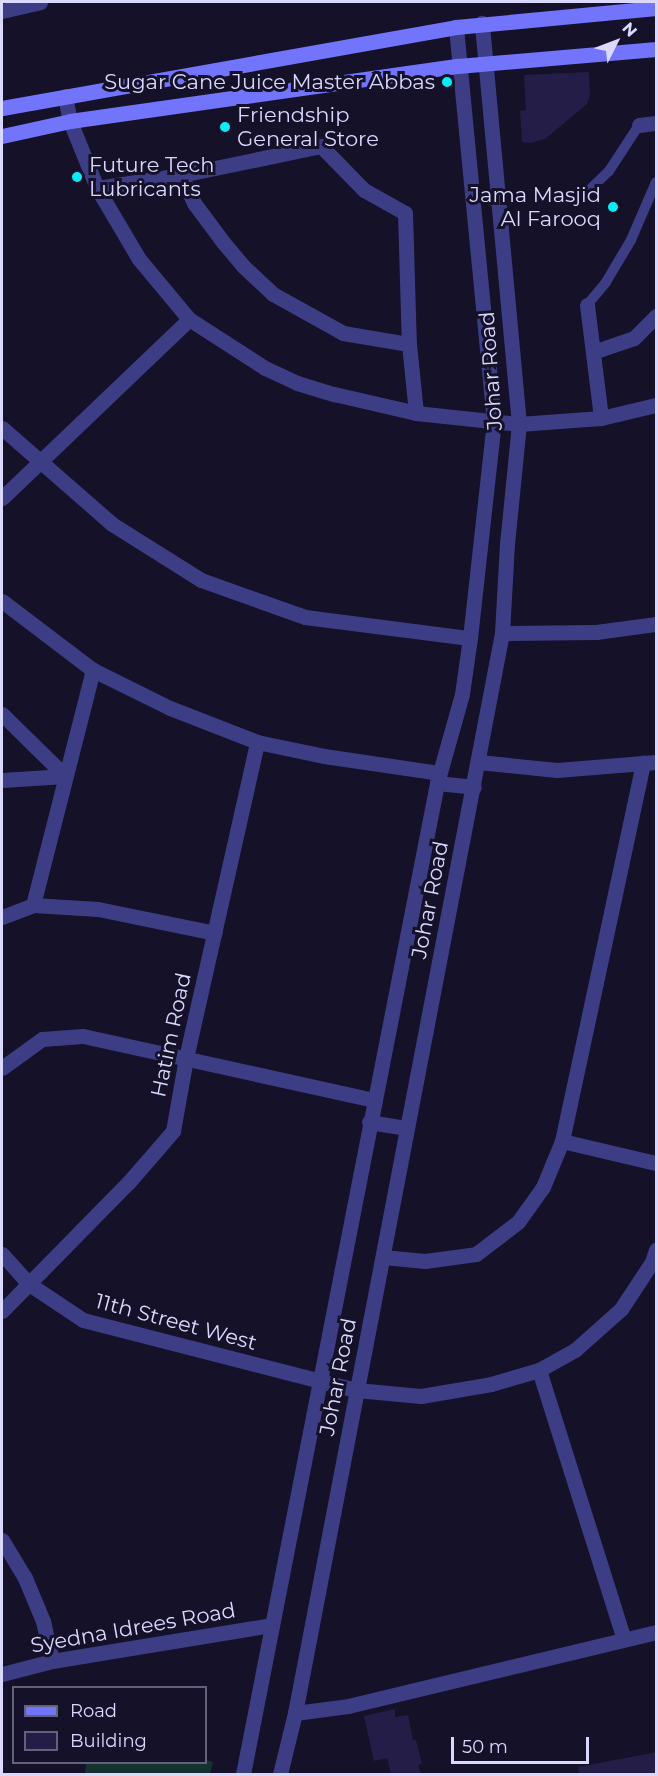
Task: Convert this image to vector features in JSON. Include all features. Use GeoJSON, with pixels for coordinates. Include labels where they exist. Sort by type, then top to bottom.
{"type":"FeatureCollection","features":[{"type":"Feature","properties":{"kind":"main road"},"geometry":{"type":"LineString","coordinates":[[2,108],[482,23],[615,6],[657,8]]}},
{"type":"Feature","properties":{"kind":"main road"},"geometry":{"type":"LineString","coordinates":[[2,136],[70,121],[459,66],[657,49]]}},
{"type":"Feature","properties":{"kind":"street"},"geometry":{"type":"LineString","coordinates":[[2,11],[40,2]]}},
{"type":"Feature","properties":{"kind":"street","name":"Johar Road"},"geometry":{"type":"LineString","coordinates":[[280,1774],[295,1713],[502,633],[507,544],[519,424],[482,23]]}},
{"type":"Feature","properties":{"kind":"street","name":"Johar Road"},"geometry":{"type":"LineString","coordinates":[[243,1774],[321,1380],[369,1122],[438,778],[462,694],[470,638],[494,422],[456,27]]}},
{"type":"Feature","properties":{"kind":"street"},"geometry":{"type":"LineString","coordinates":[[65,96],[70,121],[97,188],[139,259],[189,319],[265,368],[297,382],[416,413],[494,422],[519,424],[600,418],[657,405]]}},
{"type":"Feature","properties":{"kind":"street"},"geometry":{"type":"LineString","coordinates":[[639,125],[657,123]]}},
{"type":"Feature","properties":{"kind":"street"},"geometry":{"type":"LineString","coordinates":[[97,188],[181,175],[321,146],[363,190],[405,213],[409,344],[416,413]]}},
{"type":"Feature","properties":{"kind":"street"},"geometry":{"type":"LineString","coordinates":[[181,175],[194,203],[223,242],[243,266],[273,294],[343,333],[409,344]]}},
{"type":"Feature","properties":{"kind":"street"},"geometry":{"type":"LineString","coordinates":[[587,305],[600,418]]}},
{"type":"Feature","properties":{"kind":"street"},"geometry":{"type":"LineString","coordinates":[[592,352],[634,338],[657,316]]}},
{"type":"Feature","properties":{"kind":"street"},"geometry":{"type":"LineString","coordinates":[[2,498],[189,319]]}},
{"type":"Feature","properties":{"kind":"street"},"geometry":{"type":"LineString","coordinates":[[2,429],[112,524],[201,580],[305,617],[470,638]]}},
{"type":"Feature","properties":{"kind":"street"},"geometry":{"type":"LineString","coordinates":[[2,601],[93,670],[170,708],[257,742],[474,787]]}},
{"type":"Feature","properties":{"kind":"street"},"geometry":{"type":"LineString","coordinates":[[502,633],[596,632],[657,624]]}},
{"type":"Feature","properties":{"kind":"street"},"geometry":{"type":"LineString","coordinates":[[33,905],[93,670]]}},
{"type":"Feature","properties":{"kind":"street"},"geometry":{"type":"LineString","coordinates":[[2,714],[65,776]]}},
{"type":"Feature","properties":{"kind":"street","name":"Hatim Road"},"geometry":{"type":"LineString","coordinates":[[2,1311],[128,1183],[173,1131],[186,1058],[257,742]]}},
{"type":"Feature","properties":{"kind":"street"},"geometry":{"type":"LineString","coordinates":[[383,1257],[425,1261],[476,1254],[518,1222],[543,1187],[562,1141],[650,763],[557,770],[479,762]]}},
{"type":"Feature","properties":{"kind":"street"},"geometry":{"type":"LineString","coordinates":[[2,780],[65,776]]}},
{"type":"Feature","properties":{"kind":"street"},"geometry":{"type":"LineString","coordinates":[[2,918],[33,905],[98,909],[215,933]]}},
{"type":"Feature","properties":{"kind":"street"},"geometry":{"type":"LineString","coordinates":[[2,1068],[42,1040],[83,1036],[375,1100]]}},
{"type":"Feature","properties":{"kind":"street"},"geometry":{"type":"LineString","coordinates":[[369,1122],[406,1128]]}},
{"type":"Feature","properties":{"kind":"street"},"geometry":{"type":"LineString","coordinates":[[562,1141],[657,1162]]}},
{"type":"Feature","properties":{"kind":"street","name":"11th Street West"},"geometry":{"type":"LineString","coordinates":[[2,1254],[29,1284],[84,1320],[356,1390],[421,1396],[491,1384],[539,1370],[575,1350],[621,1309],[655,1258]]}},
{"type":"Feature","properties":{"kind":"street"},"geometry":{"type":"LineString","coordinates":[[539,1370],[624,1639]]}},
{"type":"Feature","properties":{"kind":"street"},"geometry":{"type":"LineString","coordinates":[[2,1540],[26,1578],[43,1621],[52,1661]]}},
{"type":"Feature","properties":{"kind":"street","name":"Syedna Idrees Road"},"geometry":{"type":"LineString","coordinates":[[2,1674],[52,1661],[272,1625]]}},
{"type":"Feature","properties":{"kind":"street"},"geometry":{"type":"LineString","coordinates":[[295,1713],[348,1706],[657,1632]]}},
{"type":"Feature","properties":{"kind":"lane"},"geometry":{"type":"LineString","coordinates":[[581,198],[609,171],[639,125]]}},
{"type":"Feature","properties":{"kind":"lane"},"geometry":{"type":"LineString","coordinates":[[587,305],[606,282],[631,240],[657,182]]}},
{"type":"Feature","properties":{"kind":"green space"},"geometry":{"type":"Polygon","coordinates":[[[207,1760],[213,1762],[210,1774],[85,1774],[86,1764],[207,1764],[207,1760]]]}},
{"type":"Feature","properties":{"kind":"building"},"geometry":{"type":"Polygon","coordinates":[[[589,72],[590,96],[587,104],[545,139],[531,143],[522,142],[520,111],[526,110],[524,75],[589,72]]]}},
{"type":"Feature","properties":{"kind":"building"},"geometry":{"type":"Polygon","coordinates":[[[395,1709],[395,1717],[408,1715],[413,1740],[416,1740],[422,1764],[418,1765],[421,1774],[391,1774],[387,1758],[374,1761],[364,1716],[395,1709]]]}},
{"type":"Feature","properties":{"kind":"building"},"geometry":{"type":"Polygon","coordinates":[[[657,1752],[657,1774],[579,1774],[578,1767],[657,1752]]]}},
{"type":"Feature","properties":{"kind":"place","name":"Sugar Cane Juice Master Abbas"},"geometry":{"type":"Point","coordinates":[447,82]}},
{"type":"Feature","properties":{"kind":"place","name":"Friendship General Store"},"geometry":{"type":"Point","coordinates":[225,127]}},
{"type":"Feature","properties":{"kind":"place","name":"Future Tech Lubricants"},"geometry":{"type":"Point","coordinates":[77,177]}},
{"type":"Feature","properties":{"kind":"place","name":"Jama Masjid Al Farooq"},"geometry":{"type":"Point","coordinates":[613,207]}}]}
